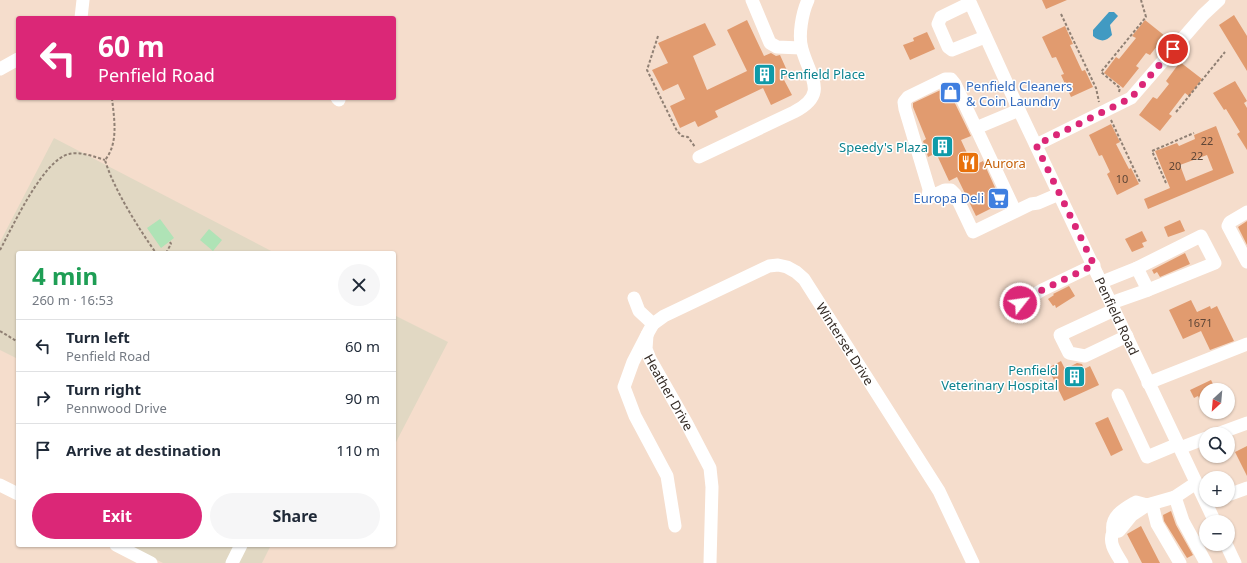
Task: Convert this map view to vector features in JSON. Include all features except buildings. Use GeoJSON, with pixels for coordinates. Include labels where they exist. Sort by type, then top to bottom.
{"type":"FeatureCollection","features":[{"type":"Feature","properties":{"kind":"street"},"geometry":{"type":"LineString","coordinates":[[82,16],[83,0]]}},
{"type":"Feature","properties":{"kind":"street"},"geometry":{"type":"LineString","coordinates":[[752,0],[770,43],[777,47],[801,48]]}},
{"type":"Feature","properties":{"kind":"street"},"geometry":{"type":"LineString","coordinates":[[700,157],[806,106],[814,96],[815,83],[801,48],[801,27],[808,0]]}},
{"type":"Feature","properties":{"kind":"street"},"geometry":{"type":"LineString","coordinates":[[1036,145],[1125,102],[1138,92],[1203,15],[1219,0]]}},
{"type":"Feature","properties":{"kind":"street"},"geometry":{"type":"LineString","coordinates":[[970,1],[941,17],[938,24],[948,47],[952,50],[985,37]]}},
{"type":"Feature","properties":{"kind":"street","name":"Penfield Road"},"geometry":{"type":"LineString","coordinates":[[970,1],[1019,110],[1094,265],[1148,383],[1199,487]]}},
{"type":"Feature","properties":{"kind":"street"},"geometry":{"type":"LineString","coordinates":[[0,68],[16,61]]}},
{"type":"Feature","properties":{"kind":"street"},"geometry":{"type":"LineString","coordinates":[[1015,211],[955,84],[951,79],[945,79],[908,97],[904,102],[904,109],[930,188],[928,198],[945,190],[951,190],[955,194],[973,232],[1015,211],[1059,194]]}},
{"type":"Feature","properties":{"kind":"street"},"geometry":{"type":"LineString","coordinates":[[976,128],[1019,110]]}},
{"type":"Feature","properties":{"kind":"street"},"geometry":{"type":"LineString","coordinates":[[1247,212],[1230,222],[1228,226],[1247,262]]}},
{"type":"Feature","properties":{"kind":"street"},"geometry":{"type":"LineString","coordinates":[[1102,282],[1137,268],[1201,236],[1215,262],[1113,306],[1060,335],[1069,353],[1085,356],[1126,336]]}},
{"type":"Feature","properties":{"kind":"street","name":"Winterset Drive"},"geometry":{"type":"LineString","coordinates":[[651,328],[664,316],[769,266],[778,265],[796,272],[804,279],[939,491],[973,563]]}},
{"type":"Feature","properties":{"kind":"street"},"geometry":{"type":"LineString","coordinates":[[1020,303],[1042,290],[1094,265]]}},
{"type":"Feature","properties":{"kind":"street"},"geometry":{"type":"LineString","coordinates":[[1137,268],[1148,290]]}},
{"type":"Feature","properties":{"kind":"street"},"geometry":{"type":"LineString","coordinates":[[634,298],[639,311],[651,328]]}},
{"type":"Feature","properties":{"kind":"street","name":"Heather Drive"},"geometry":{"type":"LineString","coordinates":[[651,328],[633,362],[624,387],[635,416],[667,476],[675,526]]}},
{"type":"Feature","properties":{"kind":"street","name":"Heather Drive"},"geometry":{"type":"LineString","coordinates":[[651,328],[646,349],[650,360],[688,424],[710,468],[712,487],[710,563]]}},
{"type":"Feature","properties":{"kind":"street"},"geometry":{"type":"LineString","coordinates":[[1148,383],[1247,344]]}},
{"type":"Feature","properties":{"kind":"street"},"geometry":{"type":"LineString","coordinates":[[1118,395],[1147,457],[1199,440]]}},
{"type":"Feature","properties":{"kind":"street"},"geometry":{"type":"LineString","coordinates":[[1235,427],[1247,423]]}},
{"type":"Feature","properties":{"kind":"street"},"geometry":{"type":"LineString","coordinates":[[1122,563],[1112,546],[1111,536],[1113,532],[1112,525],[1123,509],[1136,502],[1150,505],[1175,497],[1196,483]]}},
{"type":"Feature","properties":{"kind":"street"},"geometry":{"type":"LineString","coordinates":[[0,485],[16,493]]}},
{"type":"Feature","properties":{"kind":"street"},"geometry":{"type":"LineString","coordinates":[[1235,493],[1247,488]]}},
{"type":"Feature","properties":{"kind":"street"},"geometry":{"type":"LineString","coordinates":[[1175,497],[1201,561]]}},
{"type":"Feature","properties":{"kind":"street"},"geometry":{"type":"LineString","coordinates":[[1150,505],[1157,524],[1180,563]]}},
{"type":"Feature","properties":{"kind":"street"},"geometry":{"type":"LineString","coordinates":[[126,547],[136,549],[151,563]]}},
{"type":"Feature","properties":{"kind":"street"},"geometry":{"type":"LineString","coordinates":[[232,563],[240,547]]}},
{"type":"Feature","properties":{"kind":"street"},"geometry":{"type":"LineString","coordinates":[[1229,551],[1235,563]]}},
{"type":"Feature","properties":{"kind":"path"},"geometry":{"type":"LineString","coordinates":[[1125,102],[1118,90],[1120,88],[1101,72],[1146,17],[1141,0]]}},
{"type":"Feature","properties":{"kind":"path"},"geometry":{"type":"LineString","coordinates":[[1061,14],[1096,88],[1097,97]]}},
{"type":"Feature","properties":{"kind":"path"},"geometry":{"type":"LineString","coordinates":[[658,36],[647,70],[677,131],[692,141],[700,157]]}},
{"type":"Feature","properties":{"kind":"path"},"geometry":{"type":"LineString","coordinates":[[1176,112],[1225,52]]}},
{"type":"Feature","properties":{"kind":"path"},"geometry":{"type":"LineString","coordinates":[[105,160],[111,152],[114,135],[112,100]]}},
{"type":"Feature","properties":{"kind":"path"},"geometry":{"type":"LineString","coordinates":[[1110,117],[1140,182]]}},
{"type":"Feature","properties":{"kind":"path"},"geometry":{"type":"LineString","coordinates":[[1166,183],[1152,151],[1194,133]]}},
{"type":"Feature","properties":{"kind":"path"},"geometry":{"type":"LineString","coordinates":[[0,250],[39,181],[51,164],[70,154],[87,155],[105,160]]}},
{"type":"Feature","properties":{"kind":"path"},"geometry":{"type":"LineString","coordinates":[[105,160],[109,172],[134,220],[155,251]]}},
{"type":"Feature","properties":{"kind":"path"},"geometry":{"type":"LineString","coordinates":[[167,251],[171,244],[170,242]]}},
{"type":"Feature","properties":{"kind":"path"},"geometry":{"type":"LineString","coordinates":[[0,331],[16,341]]}},
{"type":"Feature","properties":{"kind":"shaded area"},"geometry":{"type":"Polygon","coordinates":[[[54,138],[271,251],[16,251],[16,358],[0,350],[0,242],[54,138]]]}},
{"type":"Feature","properties":{"kind":"shaded area"},"geometry":{"type":"Polygon","coordinates":[[[396,316],[448,342],[396,442],[396,316]]]}},
{"type":"Feature","properties":{"kind":"shaded area"},"geometry":{"type":"Polygon","coordinates":[[[133,547],[270,547],[262,563],[163,563],[133,547]]]}},
{"type":"Feature","properties":{"kind":"green space"},"geometry":{"type":"Polygon","coordinates":[[[160,219],[174,238],[161,248],[147,228],[160,219]]]}},
{"type":"Feature","properties":{"kind":"green space"},"geometry":{"type":"Polygon","coordinates":[[[209,229],[222,240],[213,251],[200,240],[209,229]]]}},
{"type":"Feature","properties":{"kind":"water"},"geometry":{"type":"Polygon","coordinates":[[[1109,12],[1114,12],[1118,16],[1110,25],[1112,35],[1105,40],[1098,39],[1093,36],[1093,30],[1109,12]]]}},
{"type":"Feature","properties":{"kind":"place","name":"Penfield Place"},"geometry":{"type":"Point","coordinates":[764,74]}},
{"type":"Feature","properties":{"kind":"place","name":"Penfield Cleaners & Coin Laundry"},"geometry":{"type":"Point","coordinates":[951,93]}},
{"type":"Feature","properties":{"kind":"place","name":"Speedy's Plaza"},"geometry":{"type":"Point","coordinates":[943,147]}},
{"type":"Feature","properties":{"kind":"place","name":"Aurora"},"geometry":{"type":"Point","coordinates":[969,163]}},
{"type":"Feature","properties":{"kind":"place","name":"Europa Deli"},"geometry":{"type":"Point","coordinates":[999,198]}},
{"type":"Feature","properties":{"kind":"place","name":"Penfield Veterinary Hospital"},"geometry":{"type":"Point","coordinates":[1074,377]}},
{"type":"Feature","properties":{"kind":"route"},"geometry":{"type":"LineString","coordinates":[[1020,303],[1042,290],[1094,265],[1036,145],[1131,98],[1138,92],[1173,49]]}}]}
